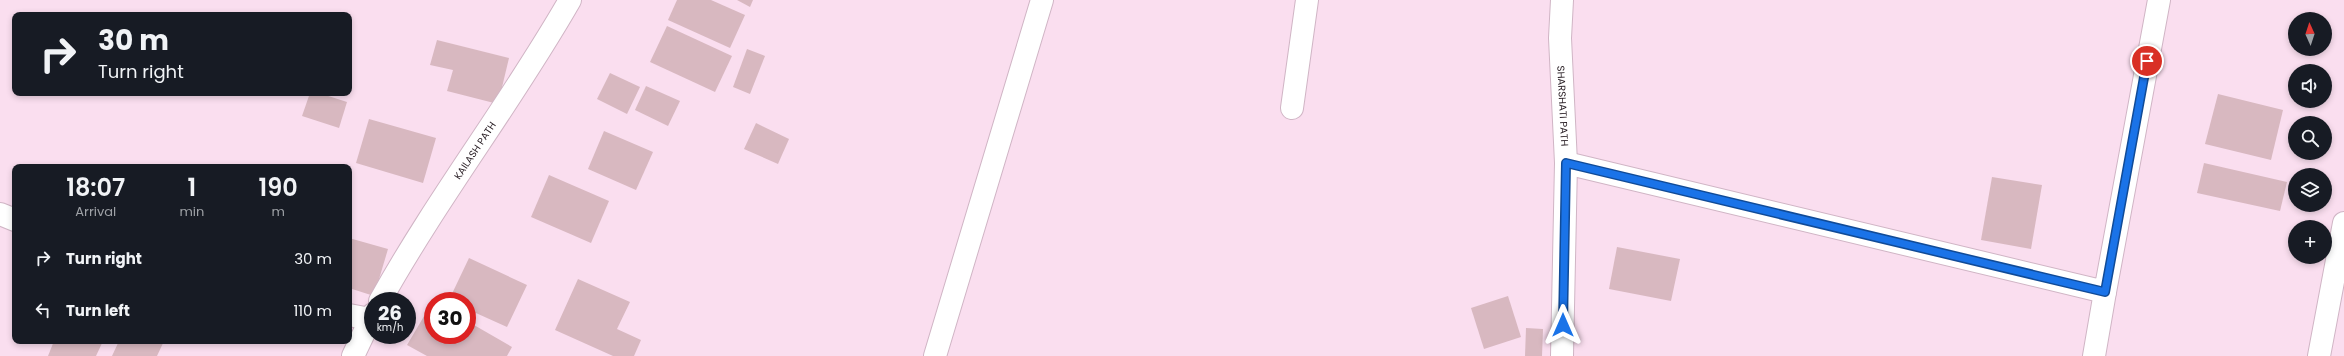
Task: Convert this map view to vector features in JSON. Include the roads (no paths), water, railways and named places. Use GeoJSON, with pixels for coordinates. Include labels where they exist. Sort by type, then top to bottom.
{"type":"FeatureCollection","features":[{"type":"Feature","properties":{"kind":"street","name":"KAILASH PATH"},"geometry":{"type":"LineString","coordinates":[[385,292],[410,247],[547,40],[570,0]]}},
{"type":"Feature","properties":{"kind":"street"},"geometry":{"type":"LineString","coordinates":[[935,356],[1042,0]]}},
{"type":"Feature","properties":{"kind":"street"},"geometry":{"type":"LineString","coordinates":[[1292,108],[1307,0]]}},
{"type":"Feature","properties":{"kind":"street","name":"SHARSHATI PATH"},"geometry":{"type":"LineString","coordinates":[[1562,0],[1560,38],[1566,163],[1562,356]]}},
{"type":"Feature","properties":{"kind":"street"},"geometry":{"type":"LineString","coordinates":[[2094,356],[2159,0]]}},
{"type":"Feature","properties":{"kind":"street"},"geometry":{"type":"LineString","coordinates":[[1566,163],[2105,292]]}},
{"type":"Feature","properties":{"kind":"street"},"geometry":{"type":"LineString","coordinates":[[0,214],[12,219]]}},
{"type":"Feature","properties":{"kind":"street"},"geometry":{"type":"LineString","coordinates":[[2319,356],[2344,223]]}},
{"type":"Feature","properties":{"kind":"street"},"geometry":{"type":"LineString","coordinates":[[352,315],[364,313]]}},
{"type":"Feature","properties":{"kind":"street","name":"KAILASH PATH"},"geometry":{"type":"LineString","coordinates":[[354,355],[364,333]]}}]}
